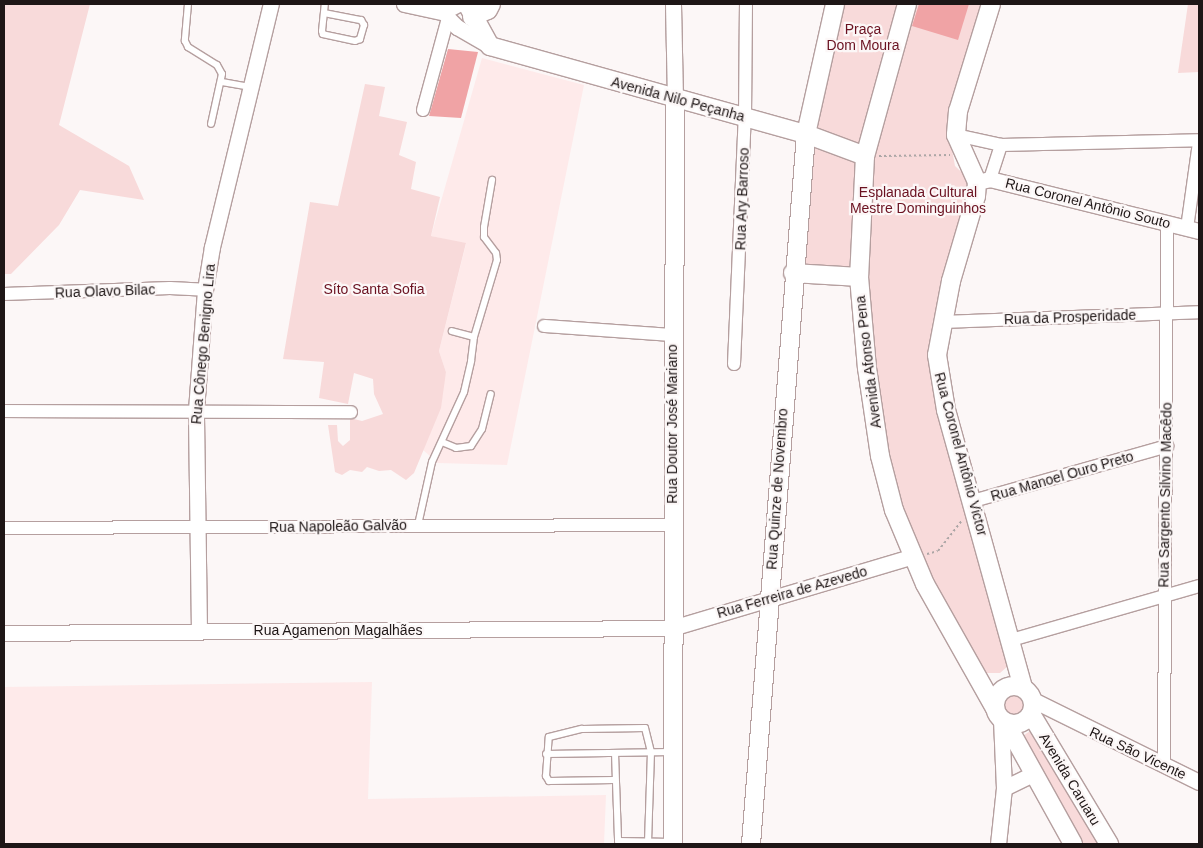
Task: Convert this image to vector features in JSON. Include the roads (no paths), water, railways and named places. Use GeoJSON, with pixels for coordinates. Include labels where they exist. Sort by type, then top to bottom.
{"type":"FeatureCollection","features":[{"type":"Feature","properties":{"kind":"main road"},"geometry":{"type":"LineString","coordinates":[[469,10],[488,10],[491,4]]}},
{"type":"Feature","properties":{"kind":"main road","name":"Rua Quinze de Novembro"},"geometry":{"type":"LineString","coordinates":[[750,844],[806,134],[835,4]]}},
{"type":"Feature","properties":{"kind":"main road","name":"Avenida Afonso Pena"},"geometry":{"type":"LineString","coordinates":[[907,4],[867,156],[859,277],[867,368],[880,456],[889,496],[918,555],[947,626],[1001,717]]}},
{"type":"Feature","properties":{"kind":"main road"},"geometry":{"type":"LineString","coordinates":[[984,180],[964,155],[956,134],[958,112],[991,4]]}},
{"type":"Feature","properties":{"kind":"main road"},"geometry":{"type":"LineString","coordinates":[[469,10],[490,46]]}},
{"type":"Feature","properties":{"kind":"main road","name":"Avenida Nilo Peçanha"},"geometry":{"type":"LineString","coordinates":[[490,46],[675,100],[806,134],[867,156]]}},
{"type":"Feature","properties":{"kind":"main road","name":"Rua Doutor José Mariano"},"geometry":{"type":"LineString","coordinates":[[673,843],[671,752],[675,100]]}},
{"type":"Feature","properties":{"kind":"main road","name":"Rua Coronel Antônio Victor"},"geometry":{"type":"LineString","coordinates":[[984,180],[937,342],[939,376],[1030,704]]}},
{"type":"Feature","properties":{"kind":"main road"},"geometry":{"type":"LineString","coordinates":[[794,273],[859,277]]}},
{"type":"Feature","properties":{"kind":"main road"},"geometry":{"type":"LineString","coordinates":[[1011,686],[1030,704],[1018,724],[1001,717],[1000,691],[1011,686]]}},
{"type":"Feature","properties":{"kind":"main road","name":"Avenida Caruaru"},"geometry":{"type":"LineString","coordinates":[[1030,704],[1110,844]]}},
{"type":"Feature","properties":{"kind":"main road","name":"Avenida Caruaru"},"geometry":{"type":"LineString","coordinates":[[1001,717],[1073,844]]}},
{"type":"Feature","properties":{"kind":"street","name":"Rua Cônego Benigno Lira"},"geometry":{"type":"LineString","coordinates":[[199,631],[196,529],[196,410],[205,290],[250,87],[271,4]]}},
{"type":"Feature","properties":{"kind":"street"},"geometry":{"type":"LineString","coordinates":[[404,4],[445,15],[469,10]]}},
{"type":"Feature","properties":{"kind":"street"},"geometry":{"type":"LineString","coordinates":[[423,110],[445,15],[458,4]]}},
{"type":"Feature","properties":{"kind":"street","name":"Rua Doutor José Mariano"},"geometry":{"type":"LineString","coordinates":[[673,4],[675,100]]}},
{"type":"Feature","properties":{"kind":"street","name":"Rua Ary Barroso"},"geometry":{"type":"LineString","coordinates":[[734,364],[745,117],[746,4]]}},
{"type":"Feature","properties":{"kind":"street"},"geometry":{"type":"LineString","coordinates":[[445,15],[457,27],[490,46]]}},
{"type":"Feature","properties":{"kind":"street"},"geometry":{"type":"LineString","coordinates":[[956,134],[1001,145],[1199,141],[1193,230]]}},
{"type":"Feature","properties":{"kind":"street"},"geometry":{"type":"LineString","coordinates":[[984,180],[1001,145]]}},
{"type":"Feature","properties":{"kind":"street","name":"Rua Coronel Antônio Souto"},"geometry":{"type":"LineString","coordinates":[[984,180],[1193,230]]}},
{"type":"Feature","properties":{"kind":"street","name":"Rua Sargento Silvino Macêdo"},"geometry":{"type":"LineString","coordinates":[[1164,766],[1167,224]]}},
{"type":"Feature","properties":{"kind":"street","name":"Rua Olavo Bilac"},"geometry":{"type":"LineString","coordinates":[[4,294],[170,288],[205,290]]}},
{"type":"Feature","properties":{"kind":"street","name":"Rua da Prosperidade"},"geometry":{"type":"LineString","coordinates":[[942,322],[1199,312]]}},
{"type":"Feature","properties":{"kind":"street"},"geometry":{"type":"LineString","coordinates":[[544,326],[673,335]]}},
{"type":"Feature","properties":{"kind":"street"},"geometry":{"type":"LineString","coordinates":[[4,411],[196,410],[351,412]]}},
{"type":"Feature","properties":{"kind":"street","name":"Rua Manoel Ouro Preto"},"geometry":{"type":"LineString","coordinates":[[973,501],[1167,446]]}},
{"type":"Feature","properties":{"kind":"street","name":"Rua Napoleão Galvão"},"geometry":{"type":"LineString","coordinates":[[4,528],[196,529],[418,525],[672,526]]}},
{"type":"Feature","properties":{"kind":"street","name":"Rua Ferreira de Azevedo"},"geometry":{"type":"LineString","coordinates":[[672,628],[769,597],[918,555]]}},
{"type":"Feature","properties":{"kind":"street"},"geometry":{"type":"LineString","coordinates":[[1011,640],[1199,586]]}},
{"type":"Feature","properties":{"kind":"street","name":"Rua Agamenon Magalhães"},"geometry":{"type":"LineString","coordinates":[[4,633],[672,628]]}},
{"type":"Feature","properties":{"kind":"street","name":"Rua São Vicente"},"geometry":{"type":"LineString","coordinates":[[1030,704],[1199,782]]}},
{"type":"Feature","properties":{"kind":"street"},"geometry":{"type":"LineString","coordinates":[[998,844],[1004,788],[1001,717]]}},
{"type":"Feature","properties":{"kind":"street"},"geometry":{"type":"LineString","coordinates":[[1004,788],[1021,777],[1034,774]]}},
{"type":"Feature","properties":{"kind":"lane"},"geometry":{"type":"LineString","coordinates":[[188,4],[185,41],[188,47],[217,65],[222,82],[211,124]]}},
{"type":"Feature","properties":{"kind":"lane"},"geometry":{"type":"LineString","coordinates":[[324,13],[361,20],[364,25],[360,39],[355,41],[323,34],[324,13],[325,4]]}},
{"type":"Feature","properties":{"kind":"lane"},"geometry":{"type":"LineString","coordinates":[[222,82],[250,87]]}},
{"type":"Feature","properties":{"kind":"lane"},"geometry":{"type":"LineString","coordinates":[[418,525],[432,462],[464,392],[474,337],[496,260],[496,253],[484,236],[492,180]]}},
{"type":"Feature","properties":{"kind":"lane"},"geometry":{"type":"LineString","coordinates":[[452,331],[474,337]]}},
{"type":"Feature","properties":{"kind":"lane"},"geometry":{"type":"LineString","coordinates":[[442,442],[464,449],[471,446],[482,429],[491,394]]}},
{"type":"Feature","properties":{"kind":"lane"},"geometry":{"type":"LineString","coordinates":[[614,780],[549,781],[546,776],[547,741],[553,735],[582,729],[640,726],[648,731],[651,752],[648,843]]}},
{"type":"Feature","properties":{"kind":"lane"},"geometry":{"type":"LineString","coordinates":[[546,754],[671,752]]}},
{"type":"Feature","properties":{"kind":"lane"},"geometry":{"type":"LineString","coordinates":[[615,753],[614,780],[618,841],[673,843]]}},
{"type":"Feature","properties":{"kind":"park label","name":"Praça Dom Moura"},"geometry":{"type":"Point","coordinates":[863,38]}},
{"type":"Feature","properties":{"kind":"park label","name":"Esplanada Cultural Mestre Dominguinhos"},"geometry":{"type":"Point","coordinates":[918,200]}},
{"type":"Feature","properties":{"kind":"park label","name":"Síto Santa Sofia"},"geometry":{"type":"Point","coordinates":[374,289]}}]}
